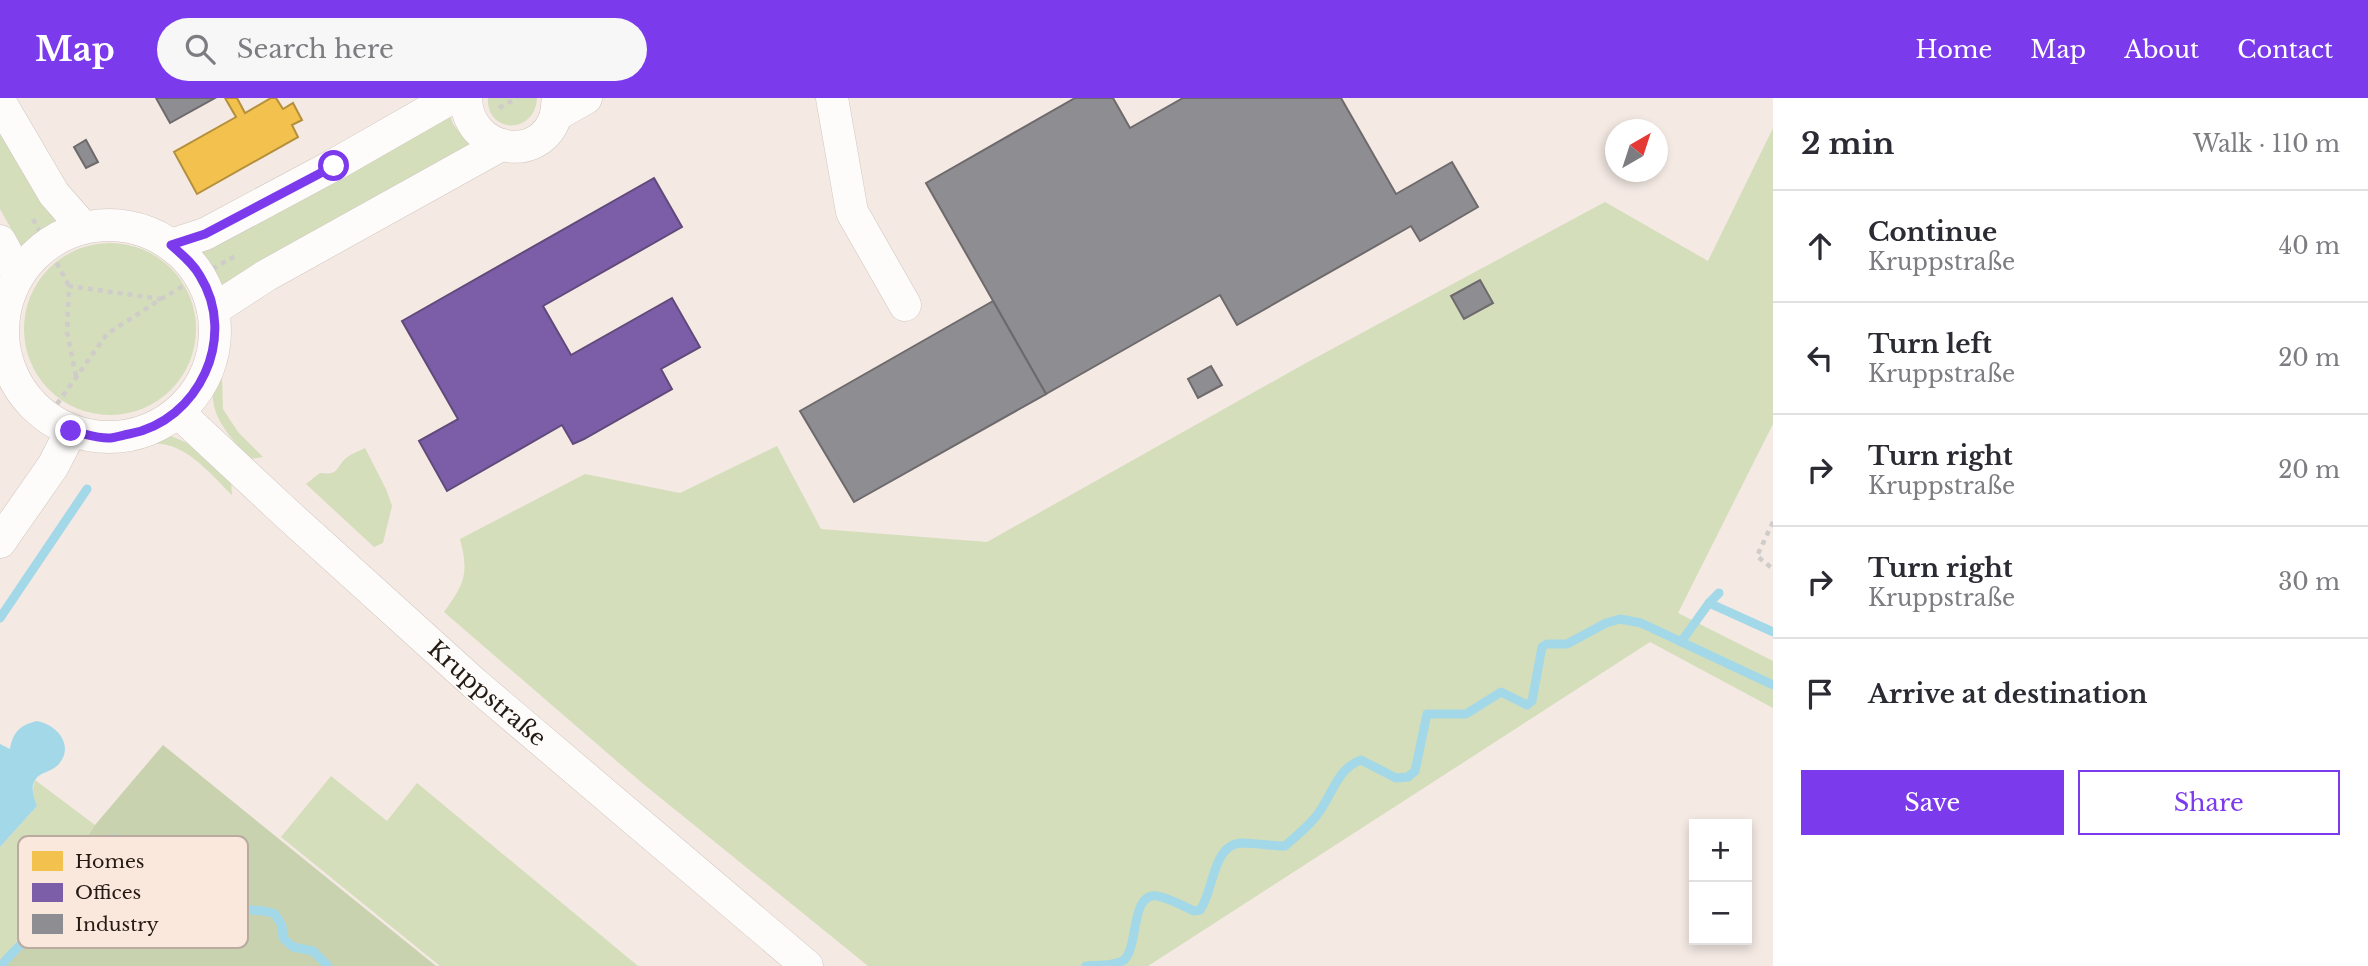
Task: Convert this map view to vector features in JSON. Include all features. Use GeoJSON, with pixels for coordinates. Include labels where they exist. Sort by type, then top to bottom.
{"type":"FeatureCollection","features":[{"type":"Feature","properties":{"kind":"street"},"geometry":{"type":"LineString","coordinates":[[171,245],[217,228],[334,166],[451,98]]}},
{"type":"Feature","properties":{"kind":"street"},"geometry":{"type":"LineString","coordinates":[[466,98],[467,112],[479,133],[500,145],[518,146],[534,141],[548,130],[557,106],[586,98]]}},
{"type":"Feature","properties":{"kind":"street"},"geometry":{"type":"LineString","coordinates":[[832,98],[852,212],[905,305]]}},
{"type":"Feature","properties":{"kind":"street"},"geometry":{"type":"LineString","coordinates":[[0,102],[54,194],[83,227]]}},
{"type":"Feature","properties":{"kind":"street"},"geometry":{"type":"LineString","coordinates":[[213,310],[267,275],[500,145]]}},
{"type":"Feature","properties":{"kind":"street"},"geometry":{"type":"LineString","coordinates":[[114,224],[144,230],[171,245],[190,262],[200,276],[213,310],[215,338],[209,365],[197,391],[178,412],[146,431],[109,438],[60,425],[39,412],[15,383],[3,347],[4,309],[18,274],[31,257],[47,243],[64,234],[83,227],[114,224]]}},
{"type":"Feature","properties":{"kind":"street"},"geometry":{"type":"LineString","coordinates":[[0,241],[18,274]]}},
{"type":"Feature","properties":{"kind":"street","name":"Kruppstraße"},"geometry":{"type":"LineString","coordinates":[[178,412],[475,684],[807,966]]}},
{"type":"Feature","properties":{"kind":"street"},"geometry":{"type":"LineString","coordinates":[[0,542],[53,466],[60,425]]}},
{"type":"Feature","properties":{"kind":"path"},"geometry":{"type":"LineString","coordinates":[[27,209],[69,286],[67,332],[76,377]]}},
{"type":"Feature","properties":{"kind":"path"},"geometry":{"type":"LineString","coordinates":[[69,286],[161,299]]}},
{"type":"Feature","properties":{"kind":"path"},"geometry":{"type":"LineString","coordinates":[[1773,522],[1757,556],[1773,569]]}},
{"type":"Feature","properties":{"kind":"green space"},"geometry":{"type":"Polygon","coordinates":[[[488,98],[537,98],[528,119],[511,125],[502,124],[495,118],[489,110],[488,98]]]}},
{"type":"Feature","properties":{"kind":"green space"},"geometry":{"type":"Polygon","coordinates":[[[449,113],[453,124],[471,147],[223,289],[199,253],[449,113]]]}},
{"type":"Feature","properties":{"kind":"green space"},"geometry":{"type":"Polygon","coordinates":[[[0,125],[56,223],[23,250],[0,209],[0,125]]]}},
{"type":"Feature","properties":{"kind":"green space"},"geometry":{"type":"Polygon","coordinates":[[[1773,128],[1773,424],[1678,613],[1773,661],[1773,708],[1650,642],[1148,966],[868,966],[641,782],[444,612],[463,578],[464,561],[460,539],[585,474],[680,493],[777,446],[821,529],[987,542],[1306,363],[1605,202],[1708,261],[1773,128]]]}},
{"type":"Feature","properties":{"kind":"green space"},"geometry":{"type":"Polygon","coordinates":[[[110,243],[143,249],[171,268],[190,296],[196,329],[190,362],[171,390],[143,409],[110,415],[77,409],[49,390],[30,362],[24,329],[30,296],[49,268],[77,249],[110,243]]]}},
{"type":"Feature","properties":{"kind":"green space"},"geometry":{"type":"Polygon","coordinates":[[[221,345],[223,409],[238,432],[263,457],[250,459],[219,419],[215,408],[213,381],[221,345]]]}},
{"type":"Feature","properties":{"kind":"green space"},"geometry":{"type":"Polygon","coordinates":[[[166,434],[190,444],[231,481],[232,495],[186,453],[167,445],[145,443],[144,436],[166,434]]]}},
{"type":"Feature","properties":{"kind":"green space"},"geometry":{"type":"Polygon","coordinates":[[[365,448],[392,506],[383,543],[374,547],[306,484],[320,473],[333,472],[346,458],[365,448]]]}},
{"type":"Feature","properties":{"kind":"green space"},"geometry":{"type":"Polygon","coordinates":[[[163,745],[436,966],[0,966],[18,939],[18,948],[248,948],[248,836],[88,836],[163,745]]]}},
{"type":"Feature","properties":{"kind":"green space"},"geometry":{"type":"Polygon","coordinates":[[[331,776],[387,821],[417,783],[638,966],[440,966],[281,837],[331,776]]]}},
{"type":"Feature","properties":{"kind":"green space"},"geometry":{"type":"Polygon","coordinates":[[[35,780],[95,825],[88,836],[18,836],[18,938],[0,965],[0,847],[37,806],[32,792],[35,780]]]}},
{"type":"Feature","properties":{"kind":"water"},"geometry":{"type":"Polygon","coordinates":[[[37,721],[52,727],[62,737],[65,751],[63,758],[58,765],[35,780],[33,790],[37,806],[0,847],[0,744],[10,749],[18,730],[37,721]]]}},
{"type":"Feature","properties":{"kind":"building: Homes"},"geometry":{"type":"Polygon","coordinates":[[[225,98],[237,98],[245,113],[271,98],[276,98],[283,109],[293,103],[302,120],[292,125],[298,137],[197,194],[174,152],[236,117],[225,98]]]}},
{"type":"Feature","properties":{"kind":"building: Offices"},"geometry":{"type":"Polygon","coordinates":[[[654,178],[682,227],[543,306],[571,355],[672,298],[700,347],[661,369],[672,389],[573,444],[562,425],[447,491],[419,441],[458,419],[402,321],[654,178]]]}},
{"type":"Feature","properties":{"kind":"building: Industry"},"geometry":{"type":"Polygon","coordinates":[[[156,98],[215,98],[170,123],[156,98]]]}},
{"type":"Feature","properties":{"kind":"building: Industry"},"geometry":{"type":"Polygon","coordinates":[[[1075,98],[1113,98],[1130,128],[1183,98],[1341,98],[1396,194],[1452,162],[1478,207],[1420,241],[1411,226],[1237,325],[1220,295],[1046,394],[926,183],[1075,98]]]}},
{"type":"Feature","properties":{"kind":"building: Industry"},"geometry":{"type":"Polygon","coordinates":[[[86,140],[98,162],[86,168],[74,147],[86,140]]]}},
{"type":"Feature","properties":{"kind":"building: Industry"},"geometry":{"type":"Polygon","coordinates":[[[1480,280],[1493,303],[1464,319],[1451,296],[1480,280]]]}},
{"type":"Feature","properties":{"kind":"building: Industry"},"geometry":{"type":"Polygon","coordinates":[[[993,301],[1046,394],[854,502],[800,411],[993,301]]]}},
{"type":"Feature","properties":{"kind":"building: Industry"},"geometry":{"type":"Polygon","coordinates":[[[1211,366],[1222,385],[1198,398],[1188,379],[1211,366]]]}},
{"type":"Feature","properties":{"kind":"waterway"},"geometry":{"type":"LineString","coordinates":[[0,618],[87,489]]}},
{"type":"Feature","properties":{"kind":"waterway"},"geometry":{"type":"LineString","coordinates":[[1681,642],[1719,593]]}},
{"type":"Feature","properties":{"kind":"waterway"},"geometry":{"type":"LineString","coordinates":[[1709,603],[1773,632]]}},
{"type":"Feature","properties":{"kind":"waterway"},"geometry":{"type":"LineString","coordinates":[[1086,966],[1124,960],[1132,944],[1139,911],[1148,897],[1162,897],[1194,911],[1200,910],[1219,860],[1231,846],[1241,843],[1285,846],[1314,819],[1340,776],[1353,764],[1361,760],[1396,778],[1408,777],[1415,771],[1427,714],[1466,714],[1501,692],[1527,705],[1532,701],[1542,647],[1547,644],[1567,644],[1606,623],[1620,619],[1641,623],[1773,685]]}},
{"type":"Feature","properties":{"kind":"waterway"},"geometry":{"type":"LineString","coordinates":[[248,911],[275,914],[282,926],[283,938],[293,947],[313,951],[328,966]]}},
{"type":"Feature","properties":{"kind":"waterway"},"geometry":{"type":"LineString","coordinates":[[1,966],[18,947]]}},
{"type":"Feature","properties":{"kind":"route"},"geometry":{"type":"LineString","coordinates":[[71,431],[109,438],[146,431],[178,412],[197,391],[209,365],[215,338],[213,310],[205,285],[190,262],[171,245],[205,234],[334,166]]}}]}
